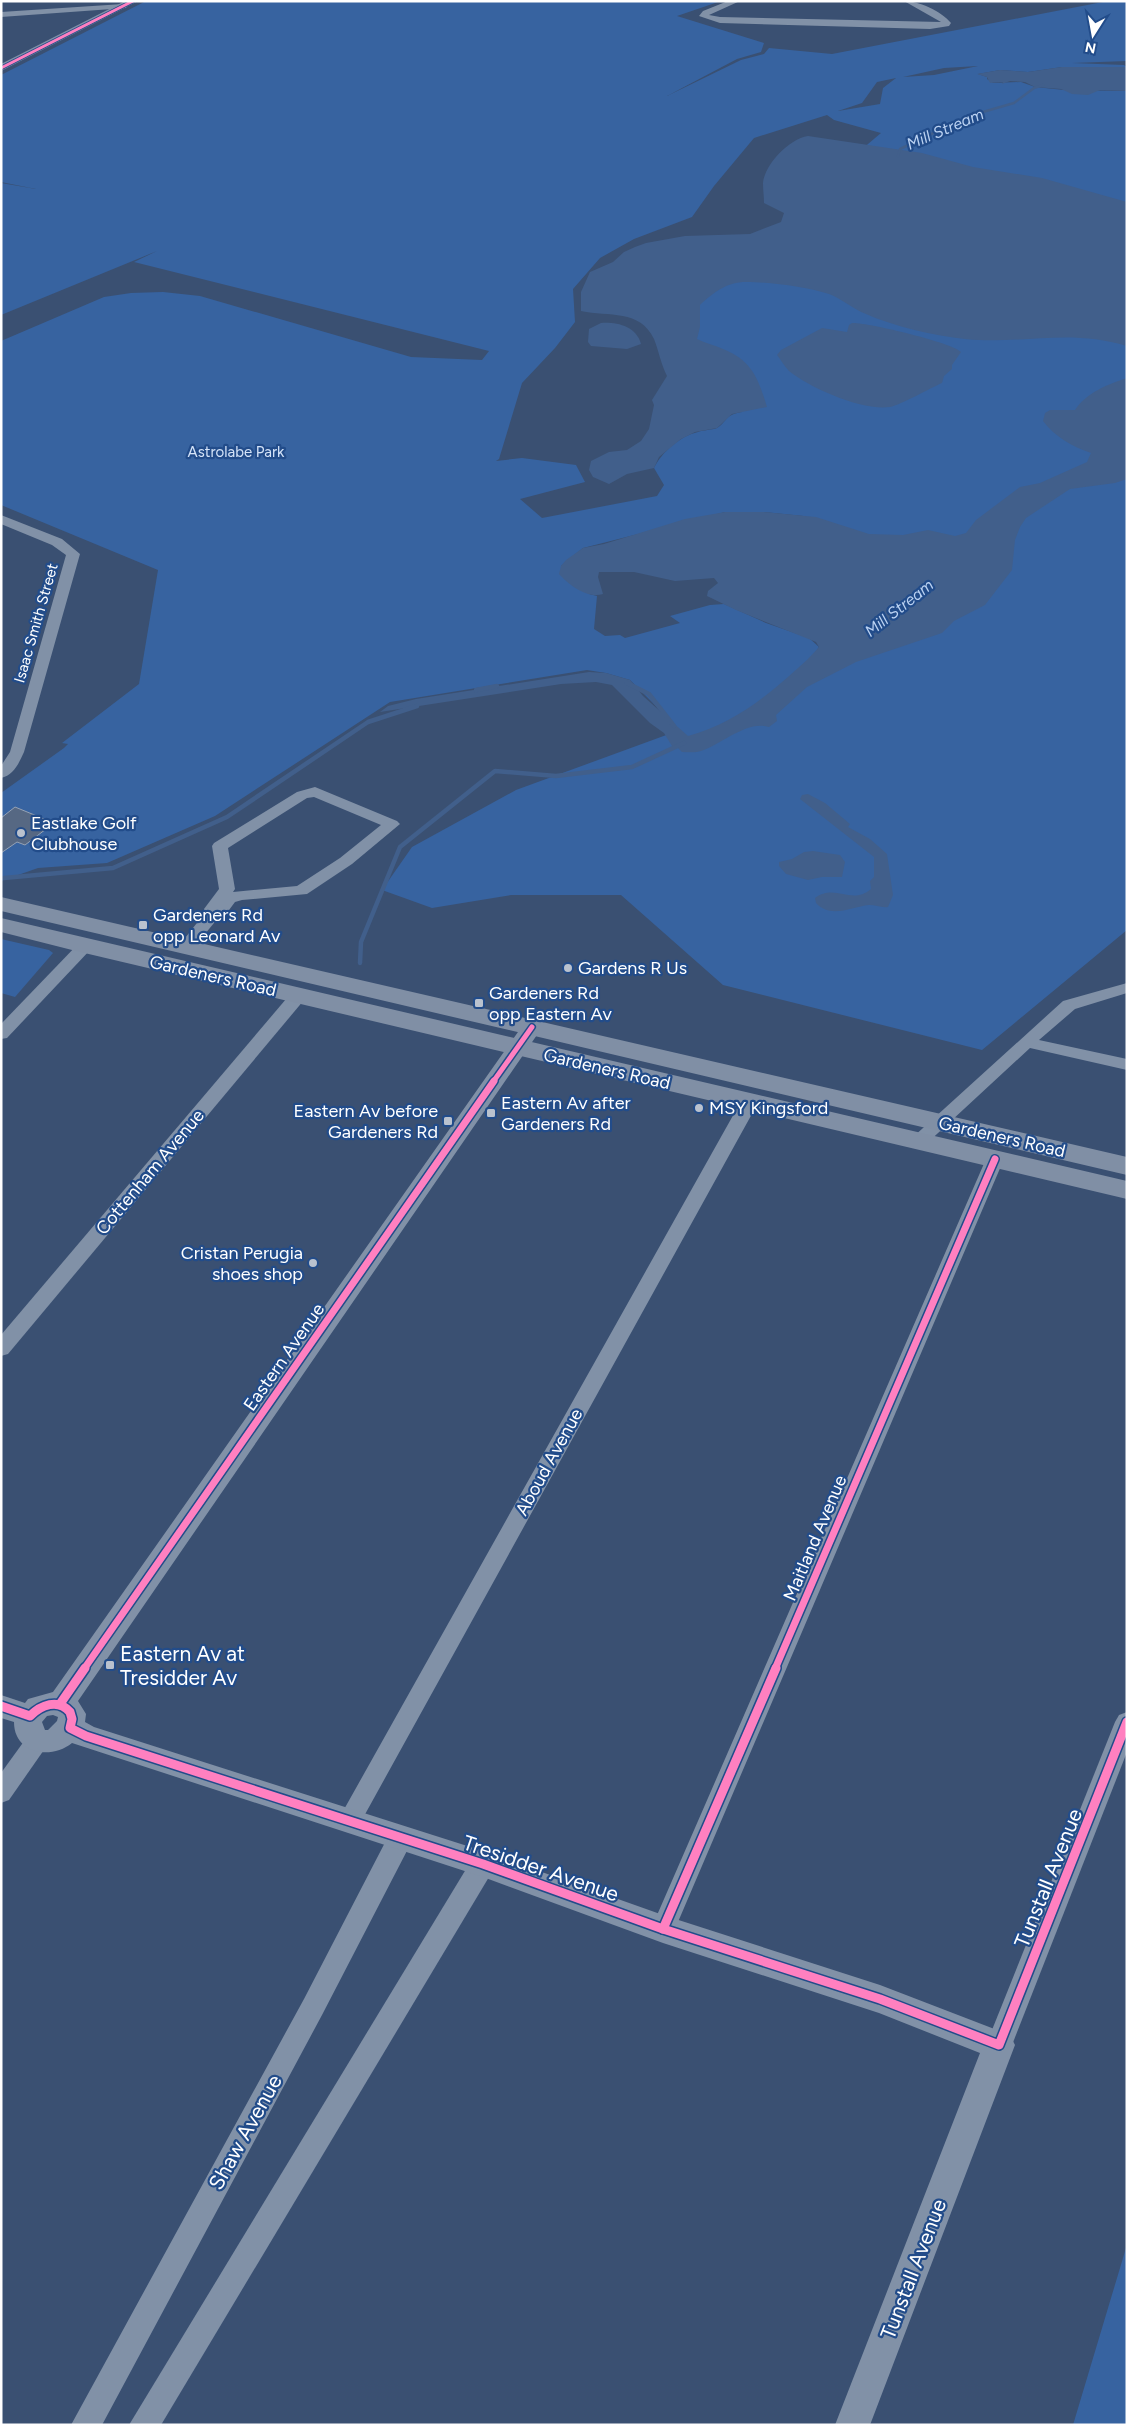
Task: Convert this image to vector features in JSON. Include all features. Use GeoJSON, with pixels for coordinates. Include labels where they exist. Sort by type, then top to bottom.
{"type":"FeatureCollection","features":[{"type":"Feature","properties":{"kind":"main road","name":"Gardeners Road"},"geometry":{"type":"LineString","coordinates":[[1,904],[186,946],[524,1038],[749,1103],[1127,1190]]}},
{"type":"Feature","properties":{"kind":"main road","name":"Gardeners Road"},"geometry":{"type":"LineString","coordinates":[[1,925],[298,996],[524,1038],[938,1122],[1127,1166]]}},
{"type":"Feature","properties":{"kind":"street"},"geometry":{"type":"LineString","coordinates":[[736,1],[706,13],[704,18],[930,26],[947,23],[908,1]]}},
{"type":"Feature","properties":{"kind":"street"},"geometry":{"type":"LineString","coordinates":[[1,15],[127,3]]}},
{"type":"Feature","properties":{"kind":"street"},"geometry":{"type":"LineString","coordinates":[[1,68],[127,3]]}},
{"type":"Feature","properties":{"kind":"street","name":"Isaac Smith Street"},"geometry":{"type":"LineString","coordinates":[[1,519],[58,542],[73,554],[17,752],[10,766],[1,774]]}},
{"type":"Feature","properties":{"kind":"street"},"geometry":{"type":"LineString","coordinates":[[186,946],[212,915],[220,911],[229,900],[239,895],[301,891],[346,861],[392,824],[316,792],[302,795],[220,846],[227,889],[212,909],[212,915]]}},
{"type":"Feature","properties":{"kind":"street"},"geometry":{"type":"LineString","coordinates":[[1,1034],[85,946]]}},
{"type":"Feature","properties":{"kind":"street"},"geometry":{"type":"LineString","coordinates":[[918,1142],[1068,1005],[1127,988]]}},
{"type":"Feature","properties":{"kind":"street","name":"Cottenham Avenue"},"geometry":{"type":"LineString","coordinates":[[1,1349],[298,996]]}},
{"type":"Feature","properties":{"kind":"street","name":"Eastern Avenue"},"geometry":{"type":"LineString","coordinates":[[65,1716],[524,1038]]}},
{"type":"Feature","properties":{"kind":"street"},"geometry":{"type":"LineString","coordinates":[[1026,1042],[1127,1065]]}},
{"type":"Feature","properties":{"kind":"street","name":"Aboud Avenue"},"geometry":{"type":"LineString","coordinates":[[350,1820],[749,1103]]}},
{"type":"Feature","properties":{"kind":"street","name":"Maitland Avenue"},"geometry":{"type":"LineString","coordinates":[[663,1929],[995,1160]]}},
{"type":"Feature","properties":{"kind":"street"},"geometry":{"type":"LineString","coordinates":[[1,1706],[54,1740],[65,1734],[65,1716]]}},
{"type":"Feature","properties":{"kind":"street","name":"Tresidder Avenue"},"geometry":{"type":"LineString","coordinates":[[65,1716],[86,1736],[483,1864],[663,1929],[880,1999],[999,2045]]}},
{"type":"Feature","properties":{"kind":"street","name":"Tunstall Avenue"},"geometry":{"type":"LineString","coordinates":[[852,2425],[999,2045],[1127,1722]]}},
{"type":"Feature","properties":{"kind":"street"},"geometry":{"type":"LineString","coordinates":[[1,1793],[34,1728]]}},
{"type":"Feature","properties":{"kind":"street","name":"Shaw Avenue"},"geometry":{"type":"LineString","coordinates":[[86,2425],[313,2007],[401,1837]]}},
{"type":"Feature","properties":{"kind":"street"},"geometry":{"type":"LineString","coordinates":[[144,2425],[483,1864]]}},
{"type":"Feature","properties":{"kind":"green space","name":"Astrolabe Park"},"geometry":{"type":"Polygon","coordinates":[[[146,1],[721,1],[677,16],[764,43],[761,52],[737,59],[667,96],[741,60],[764,54],[769,48],[832,54],[1108,1],[1127,1],[1127,61],[1072,63],[1124,65],[1127,67],[1062,67],[1028,72],[1000,70],[978,74],[987,77],[993,83],[1021,82],[1035,87],[1064,90],[1127,91],[1127,211],[855,155],[881,133],[834,120],[827,115],[754,138],[714,186],[692,217],[634,239],[600,258],[573,289],[575,322],[555,348],[522,383],[499,459],[496,461],[522,458],[576,465],[585,482],[520,499],[542,518],[657,496],[664,485],[654,468],[667,451],[685,437],[700,431],[717,428],[729,417],[742,412],[686,343],[687,308],[729,274],[1127,341],[1127,930],[982,1050],[723,985],[621,895],[511,895],[432,908],[382,890],[412,847],[516,790],[680,730],[630,680],[587,670],[390,702],[215,816],[107,863],[38,868],[1,881],[1,793],[64,748],[68,744],[62,743],[139,684],[158,570],[1,505],[1,341],[104,297],[131,293],[163,292],[200,296],[411,357],[482,360],[489,351],[134,262],[157,251],[1,315],[1,183],[36,189],[1,182],[1,75],[146,1]],[[978,66],[944,68],[903,77],[934,75],[978,66]],[[896,78],[877,82],[862,103],[838,111],[880,104],[883,88],[896,78]],[[725,512],[583,548],[561,566],[589,594],[597,596],[594,629],[605,636],[620,635],[625,638],[680,623],[670,616],[710,605],[724,604],[766,623],[809,638],[819,647],[815,653],[895,552],[803,516],[764,512],[725,512]]]}},
{"type":"Feature","properties":{"kind":"green space"},"geometry":{"type":"Polygon","coordinates":[[[1,939],[49,950],[53,953],[15,997],[1,993],[1,939]]]}},
{"type":"Feature","properties":{"kind":"green space"},"geometry":{"type":"Polygon","coordinates":[[[1127,2244],[1127,2425],[1073,2425],[1123,2258],[1127,2244]]]}},
{"type":"Feature","properties":{"kind":"water"},"geometry":{"type":"Polygon","coordinates":[[[1062,67],[1127,67],[1127,91],[1100,90],[1088,95],[1072,94],[1061,89],[1035,87],[1025,82],[990,83],[987,77],[977,74],[1000,70],[1028,72],[1062,67]]]}},
{"type":"Feature","properties":{"kind":"water"},"geometry":{"type":"Polygon","coordinates":[[[808,136],[922,153],[973,167],[1042,178],[1127,202],[1127,346],[1106,341],[1065,337],[1006,340],[953,338],[889,323],[861,312],[834,296],[820,291],[766,283],[739,282],[716,292],[700,305],[700,327],[697,339],[733,354],[748,365],[761,388],[767,407],[732,414],[717,428],[695,432],[681,439],[659,457],[654,468],[627,474],[609,484],[593,477],[589,470],[591,461],[609,452],[627,450],[641,441],[649,429],[654,405],[652,400],[667,376],[654,339],[648,329],[641,323],[623,316],[581,311],[581,292],[590,272],[613,262],[624,252],[646,243],[685,236],[750,234],[781,222],[784,213],[764,203],[763,183],[765,176],[773,161],[786,147],[808,136]]]}},
{"type":"Feature","properties":{"kind":"water"},"geometry":{"type":"Polygon","coordinates":[[[601,323],[625,326],[635,333],[641,344],[627,349],[591,346],[588,342],[589,329],[601,323]]]}},
{"type":"Feature","properties":{"kind":"water"},"geometry":{"type":"Polygon","coordinates":[[[852,323],[909,334],[955,348],[961,352],[952,365],[952,369],[944,376],[942,383],[890,407],[878,407],[851,402],[823,391],[789,371],[777,355],[781,350],[822,328],[847,332],[849,325],[852,323]]]}},
{"type":"Feature","properties":{"kind":"water"},"geometry":{"type":"Polygon","coordinates":[[[1127,378],[1127,479],[1115,483],[1070,489],[1026,518],[1015,540],[1012,570],[985,605],[954,621],[942,633],[856,662],[807,687],[776,715],[777,721],[769,727],[752,727],[701,751],[682,752],[677,747],[672,746],[664,733],[650,723],[612,685],[596,682],[561,684],[380,712],[388,706],[416,699],[589,672],[606,673],[630,680],[643,696],[688,736],[716,726],[741,713],[776,687],[819,647],[816,642],[736,610],[707,596],[708,591],[718,583],[714,578],[675,581],[634,572],[599,572],[598,577],[603,594],[591,595],[579,590],[559,574],[561,566],[566,560],[583,548],[604,544],[685,519],[725,512],[764,512],[816,517],[869,534],[903,535],[928,530],[955,536],[966,533],[976,520],[1020,487],[1040,483],[1087,462],[1091,453],[1078,448],[1053,432],[1043,421],[1045,413],[1050,410],[1075,410],[1091,394],[1105,386],[1127,378]]]}},
{"type":"Feature","properties":{"kind":"water"},"geometry":{"type":"Polygon","coordinates":[[[808,794],[825,803],[850,824],[848,827],[870,839],[887,854],[893,895],[888,907],[869,905],[835,911],[822,908],[816,903],[815,898],[823,894],[857,895],[864,894],[871,889],[870,881],[874,877],[874,857],[800,799],[802,795],[808,794]]]}},
{"type":"Feature","properties":{"kind":"water"},"geometry":{"type":"Polygon","coordinates":[[[813,851],[840,855],[845,862],[842,877],[822,877],[808,880],[786,874],[779,866],[779,862],[792,859],[804,852],[813,851]]]}},
{"type":"Feature","properties":{"kind":"building","name":"Eastlake Golf Clubhouse"},"geometry":{"type":"Polygon","coordinates":[[[15,807],[54,823],[25,845],[17,842],[1,853],[1,818],[15,807]]]}},
{"type":"Feature","properties":{"kind":"waterway","name":"Mill Stream"},"geometry":{"type":"LineString","coordinates":[[898,156],[900,149],[969,116],[1014,103],[1034,88],[1043,85]]}},
{"type":"Feature","properties":{"kind":"waterway"},"geometry":{"type":"LineString","coordinates":[[627,683],[649,694],[674,726]]}},
{"type":"Feature","properties":{"kind":"waterway"},"geometry":{"type":"LineString","coordinates":[[476,690],[497,686]]}},
{"type":"Feature","properties":{"kind":"waterway"},"geometry":{"type":"LineString","coordinates":[[4,878],[113,868],[227,817],[368,722],[417,706]]}},
{"type":"Feature","properties":{"kind":"waterway"},"geometry":{"type":"LineString","coordinates":[[360,963],[361,942],[400,847],[495,771],[556,776],[632,767],[684,743]]}},
{"type":"Feature","properties":{"kind":"cycle path"},"geometry":{"type":"LineString","coordinates":[[1,68],[133,1]]}},
{"type":"Feature","properties":{"kind":"cycle path"},"geometry":{"type":"LineString","coordinates":[[60,1704],[532,1027]]}},
{"type":"Feature","properties":{"kind":"cycle path"},"geometry":{"type":"LineString","coordinates":[[663,1929],[995,1159]]}},
{"type":"Feature","properties":{"kind":"cycle path"},"geometry":{"type":"LineString","coordinates":[[1,1706],[30,1716],[44,1706],[59,1704],[66,1707],[70,1712],[72,1719],[70,1728],[86,1736],[483,1864],[663,1929],[880,1999],[999,2045],[1127,1722]]}},
{"type":"Feature","properties":{"kind":"place","name":"Eastlake Golf Clubhouse"},"geometry":{"type":"Point","coordinates":[21,833]}},
{"type":"Feature","properties":{"kind":"place","name":"Gardeners Rd opp Leonard Av"},"geometry":{"type":"Point","coordinates":[143,925]}},
{"type":"Feature","properties":{"kind":"place","name":"Gardens R Us"},"geometry":{"type":"Point","coordinates":[568,968]}},
{"type":"Feature","properties":{"kind":"place","name":"Gardeners Rd opp Eastern Av"},"geometry":{"type":"Point","coordinates":[479,1003]}},
{"type":"Feature","properties":{"kind":"place","name":"MSY Kingsford"},"geometry":{"type":"Point","coordinates":[699,1108]}},
{"type":"Feature","properties":{"kind":"place","name":"Eastern Av after Gardeners Rd"},"geometry":{"type":"Point","coordinates":[491,1113]}},
{"type":"Feature","properties":{"kind":"place","name":"Eastern Av before Gardeners Rd"},"geometry":{"type":"Point","coordinates":[448,1121]}},
{"type":"Feature","properties":{"kind":"place","name":"Cristan Perugia shoes shop"},"geometry":{"type":"Point","coordinates":[313,1263]}},
{"type":"Feature","properties":{"kind":"place","name":"Eastern Av at Tresidder Av"},"geometry":{"type":"Point","coordinates":[110,1665]}}]}
